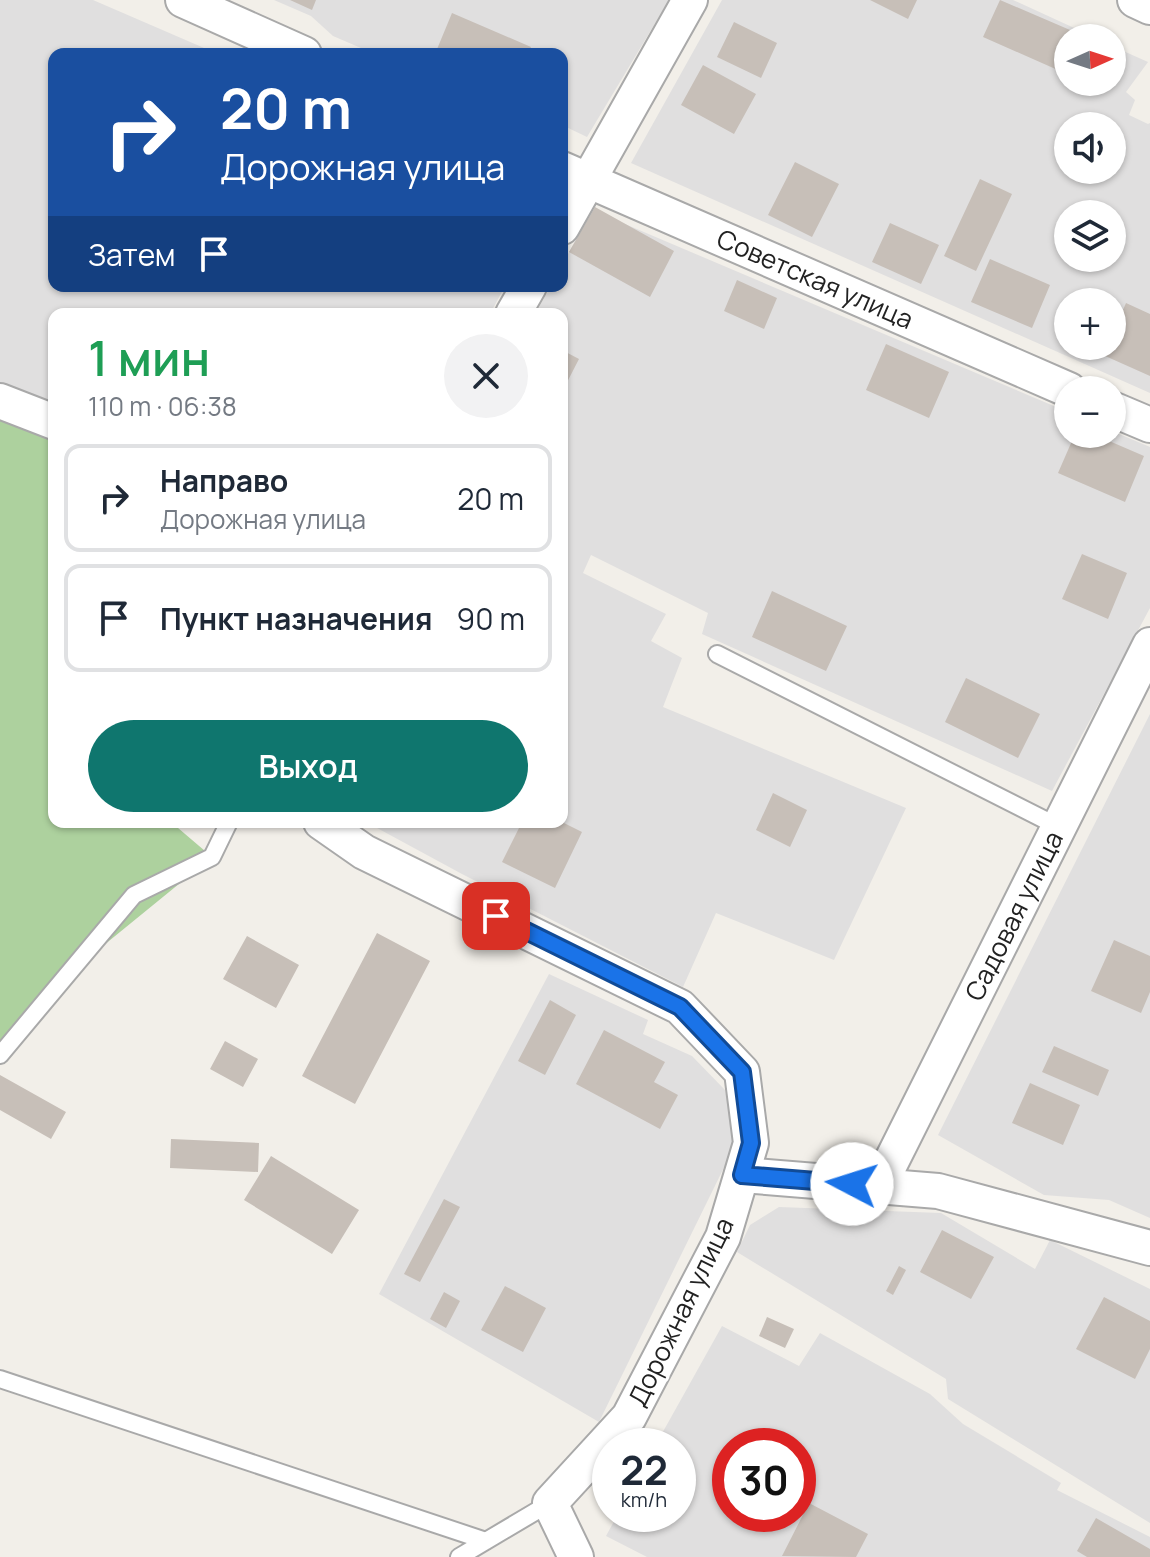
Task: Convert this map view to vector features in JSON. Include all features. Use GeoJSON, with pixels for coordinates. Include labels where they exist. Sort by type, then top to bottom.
{"type":"FeatureCollection","features":[{"type":"Feature","properties":{"kind":"street"},"geometry":{"type":"LineString","coordinates":[[183,0],[291,48]]}},
{"type":"Feature","properties":{"kind":"street"},"geometry":{"type":"LineString","coordinates":[[568,203],[575,175],[690,0]]}},
{"type":"Feature","properties":{"kind":"street"},"geometry":{"type":"LineString","coordinates":[[1135,0],[1150,7]]}},
{"type":"Feature","properties":{"kind":"street","name":"Советская улица"},"geometry":{"type":"LineString","coordinates":[[575,175],[1054,383]]}},
{"type":"Feature","properties":{"kind":"street"},"geometry":{"type":"LineString","coordinates":[[0,401],[48,420]]}},
{"type":"Feature","properties":{"kind":"street"},"geometry":{"type":"LineString","coordinates":[[1126,415],[1150,425]]}},
{"type":"Feature","properties":{"kind":"street","name":"Садовая улица"},"geometry":{"type":"LineString","coordinates":[[879,1186],[1150,645]]}},
{"type":"Feature","properties":{"kind":"street","name":"Дорожная улица"},"geometry":{"type":"LineString","coordinates":[[330,828],[364,852],[680,1007],[742,1072],[751,1143],[723,1237],[629,1417],[550,1503]]}},
{"type":"Feature","properties":{"kind":"street"},"geometry":{"type":"LineString","coordinates":[[742,1175],[938,1191],[1150,1248]]}},
{"type":"Feature","properties":{"kind":"street"},"geometry":{"type":"LineString","coordinates":[[550,1503],[576,1557]]}},
{"type":"Feature","properties":{"kind":"lane"},"geometry":{"type":"LineString","coordinates":[[717,654],[1059,827]]}},
{"type":"Feature","properties":{"kind":"lane"},"geometry":{"type":"LineString","coordinates":[[0,1055],[134,895],[212,857],[226,828]]}},
{"type":"Feature","properties":{"kind":"lane"},"geometry":{"type":"LineString","coordinates":[[0,1379],[486,1541]]}},
{"type":"Feature","properties":{"kind":"lane"},"geometry":{"type":"LineString","coordinates":[[459,1557],[550,1503]]}},
{"type":"Feature","properties":{"kind":"shaded area"},"geometry":{"type":"Polygon","coordinates":[[[0,0],[93,0],[204,48],[48,48],[48,292],[502,292],[493,308],[48,308],[48,410],[0,391],[0,0]]]}},
{"type":"Feature","properties":{"kind":"shaded area"},"geometry":{"type":"Polygon","coordinates":[[[274,0],[669,0],[587,137],[568,128],[568,48],[361,48],[333,36],[311,16],[274,0]]]}},
{"type":"Feature","properties":{"kind":"shaded area"},"geometry":{"type":"Polygon","coordinates":[[[722,0],[1013,0],[1065,24],[1054,24],[1054,96],[1126,96],[1126,92],[1135,100],[1129,115],[1150,123],[1150,393],[1126,382],[1126,376],[1112,376],[1076,360],[1126,360],[1126,288],[1054,288],[1054,350],[631,163],[722,0]]]}},
{"type":"Feature","properties":{"kind":"shaded area"},"geometry":{"type":"Polygon","coordinates":[[[1126,52],[1148,62],[1126,92],[1126,52]]]}},
{"type":"Feature","properties":{"kind":"shaded area"},"geometry":{"type":"Polygon","coordinates":[[[592,210],[1054,406],[1054,448],[1126,448],[1126,437],[1150,447],[1150,608],[1052,791],[702,634],[708,613],[591,555],[583,573],[666,614],[651,641],[682,658],[663,707],[906,808],[834,960],[716,913],[683,987],[377,828],[568,828],[568,308],[538,308],[548,292],[568,292],[568,254],[592,210]]]}},
{"type":"Feature","properties":{"kind":"shaded area"},"geometry":{"type":"Polygon","coordinates":[[[1150,714],[1150,1218],[1109,1200],[1044,1195],[938,1135],[1150,714]]]}},
{"type":"Feature","properties":{"kind":"shaded area"},"geometry":{"type":"Polygon","coordinates":[[[549,974],[648,1020],[643,1034],[692,1056],[725,1090],[736,1143],[599,1422],[379,1294],[549,974]]]}},
{"type":"Feature","properties":{"kind":"shaded area"},"geometry":{"type":"Polygon","coordinates":[[[779,1207],[941,1213],[1035,1269],[1050,1240],[1150,1289],[1150,1523],[948,1399],[946,1379],[737,1252],[750,1225],[779,1207]]]}},
{"type":"Feature","properties":{"kind":"shaded area"},"geometry":{"type":"Polygon","coordinates":[[[722,1326],[799,1366],[820,1333],[930,1394],[963,1424],[1061,1483],[1057,1490],[1150,1537],[1150,1557],[647,1557],[606,1536],[608,1532],[696,1532],[696,1428],[665,1428],[722,1326]]]}},
{"type":"Feature","properties":{"kind":"green space"},"geometry":{"type":"Polygon","coordinates":[[[0,410],[48,422],[48,828],[178,828],[212,857],[66,976],[0,1055],[0,410]]]}},
{"type":"Feature","properties":{"kind":"building"},"geometry":{"type":"Polygon","coordinates":[[[290,0],[316,0],[312,10],[290,0]]]}},
{"type":"Feature","properties":{"kind":"building"},"geometry":{"type":"Polygon","coordinates":[[[870,0],[917,0],[908,19],[870,0]]]}},
{"type":"Feature","properties":{"kind":"building"},"geometry":{"type":"Polygon","coordinates":[[[1000,0],[1056,24],[1054,68],[983,37],[1000,0]]]}},
{"type":"Feature","properties":{"kind":"building"},"geometry":{"type":"Polygon","coordinates":[[[452,13],[531,47],[531,48],[437,48],[452,13]]]}},
{"type":"Feature","properties":{"kind":"building"},"geometry":{"type":"Polygon","coordinates":[[[734,22],[777,43],[761,78],[717,57],[734,22]]]}},
{"type":"Feature","properties":{"kind":"building"},"geometry":{"type":"Polygon","coordinates":[[[703,65],[756,94],[734,134],[681,105],[703,65]]]}},
{"type":"Feature","properties":{"kind":"building"},"geometry":{"type":"Polygon","coordinates":[[[795,162],[839,184],[812,237],[768,215],[795,162]]]}},
{"type":"Feature","properties":{"kind":"building"},"geometry":{"type":"Polygon","coordinates":[[[980,179],[1012,194],[976,271],[944,256],[980,179]]]}},
{"type":"Feature","properties":{"kind":"building"},"geometry":{"type":"Polygon","coordinates":[[[595,207],[674,251],[650,297],[569,252],[595,207]]]}},
{"type":"Feature","properties":{"kind":"building"},"geometry":{"type":"Polygon","coordinates":[[[890,223],[939,245],[921,284],[872,262],[890,223]]]}},
{"type":"Feature","properties":{"kind":"building"},"geometry":{"type":"Polygon","coordinates":[[[990,259],[1050,285],[1032,328],[971,302],[990,259]]]}},
{"type":"Feature","properties":{"kind":"building"},"geometry":{"type":"Polygon","coordinates":[[[737,280],[777,298],[764,329],[724,311],[737,280]]]}},
{"type":"Feature","properties":{"kind":"building"},"geometry":{"type":"Polygon","coordinates":[[[1126,303],[1150,314],[1150,376],[1114,360],[1126,360],[1126,303]]]}},
{"type":"Feature","properties":{"kind":"building"},"geometry":{"type":"Polygon","coordinates":[[[886,344],[949,372],[929,418],[866,390],[886,344]]]}},
{"type":"Feature","properties":{"kind":"building"},"geometry":{"type":"Polygon","coordinates":[[[568,353],[579,359],[568,380],[568,353]]]}},
{"type":"Feature","properties":{"kind":"building"},"geometry":{"type":"Polygon","coordinates":[[[1069,448],[1125,448],[1144,456],[1125,502],[1058,473],[1069,448]]]}},
{"type":"Feature","properties":{"kind":"building"},"geometry":{"type":"Polygon","coordinates":[[[1082,554],[1127,573],[1108,619],[1062,599],[1082,554]]]}},
{"type":"Feature","properties":{"kind":"building"},"geometry":{"type":"Polygon","coordinates":[[[772,591],[847,626],[826,671],[752,637],[772,591]]]}},
{"type":"Feature","properties":{"kind":"building"},"geometry":{"type":"Polygon","coordinates":[[[966,678],[1040,714],[1018,758],[945,722],[966,678]]]}},
{"type":"Feature","properties":{"kind":"building"},"geometry":{"type":"Polygon","coordinates":[[[773,793],[807,810],[790,847],[756,830],[773,793]]]}},
{"type":"Feature","properties":{"kind":"building"},"geometry":{"type":"Polygon","coordinates":[[[568,825],[582,832],[555,888],[502,862],[519,828],[568,828],[568,825]]]}},
{"type":"Feature","properties":{"kind":"building"},"geometry":{"type":"Polygon","coordinates":[[[377,933],[430,961],[355,1104],[302,1076],[377,933]]]}},
{"type":"Feature","properties":{"kind":"building"},"geometry":{"type":"Polygon","coordinates":[[[247,936],[299,965],[276,1008],[223,979],[247,936]]]}},
{"type":"Feature","properties":{"kind":"building"},"geometry":{"type":"Polygon","coordinates":[[[1114,940],[1150,956],[1150,992],[1141,1013],[1091,991],[1114,940]]]}},
{"type":"Feature","properties":{"kind":"building"},"geometry":{"type":"Polygon","coordinates":[[[550,1000],[576,1015],[545,1075],[518,1061],[550,1000]]]}},
{"type":"Feature","properties":{"kind":"building"},"geometry":{"type":"Polygon","coordinates":[[[604,1030],[665,1062],[654,1082],[678,1095],[660,1129],[576,1084],[604,1030]]]}},
{"type":"Feature","properties":{"kind":"building"},"geometry":{"type":"Polygon","coordinates":[[[225,1041],[258,1059],[243,1087],[210,1069],[225,1041]]]}},
{"type":"Feature","properties":{"kind":"building"},"geometry":{"type":"Polygon","coordinates":[[[1054,1046],[1109,1070],[1098,1096],[1042,1072],[1054,1046]]]}},
{"type":"Feature","properties":{"kind":"building"},"geometry":{"type":"Polygon","coordinates":[[[0,1075],[66,1112],[51,1139],[0,1110],[0,1075]]]}},
{"type":"Feature","properties":{"kind":"building"},"geometry":{"type":"Polygon","coordinates":[[[1030,1083],[1080,1105],[1063,1145],[1012,1123],[1030,1083]]]}},
{"type":"Feature","properties":{"kind":"building"},"geometry":{"type":"Polygon","coordinates":[[[171,1139],[259,1143],[258,1172],[170,1168],[171,1139]]]}},
{"type":"Feature","properties":{"kind":"building"},"geometry":{"type":"Polygon","coordinates":[[[271,1156],[359,1210],[332,1254],[244,1200],[271,1156]]]}},
{"type":"Feature","properties":{"kind":"building"},"geometry":{"type":"Polygon","coordinates":[[[444,1199],[460,1207],[420,1282],[404,1274],[444,1199]]]}},
{"type":"Feature","properties":{"kind":"building"},"geometry":{"type":"Polygon","coordinates":[[[942,1230],[994,1257],[971,1299],[920,1272],[942,1230]]]}},
{"type":"Feature","properties":{"kind":"building"},"geometry":{"type":"Polygon","coordinates":[[[899,1266],[906,1270],[893,1295],[886,1291],[899,1266]]]}},
{"type":"Feature","properties":{"kind":"building"},"geometry":{"type":"Polygon","coordinates":[[[505,1286],[546,1308],[523,1352],[481,1330],[505,1286]]]}},
{"type":"Feature","properties":{"kind":"building"},"geometry":{"type":"Polygon","coordinates":[[[444,1292],[460,1301],[446,1328],[430,1319],[444,1292]]]}},
{"type":"Feature","properties":{"kind":"building"},"geometry":{"type":"Polygon","coordinates":[[[1104,1297],[1150,1321],[1150,1349],[1135,1379],[1076,1349],[1104,1297]]]}},
{"type":"Feature","properties":{"kind":"building"},"geometry":{"type":"Polygon","coordinates":[[[767,1317],[794,1329],[785,1348],[759,1336],[767,1317]]]}},
{"type":"Feature","properties":{"kind":"building"},"geometry":{"type":"Polygon","coordinates":[[[816,1507],[868,1534],[856,1557],[782,1556],[794,1532],[816,1532],[816,1507]]]}},
{"type":"Feature","properties":{"kind":"building"},"geometry":{"type":"Polygon","coordinates":[[[1096,1518],[1150,1549],[1150,1557],[1087,1557],[1077,1551],[1096,1518]]]}},
{"type":"Feature","properties":{"kind":"route"},"geometry":{"type":"LineString","coordinates":[[496,916],[680,1007],[742,1072],[751,1143],[742,1175],[852,1184]]}}]}
